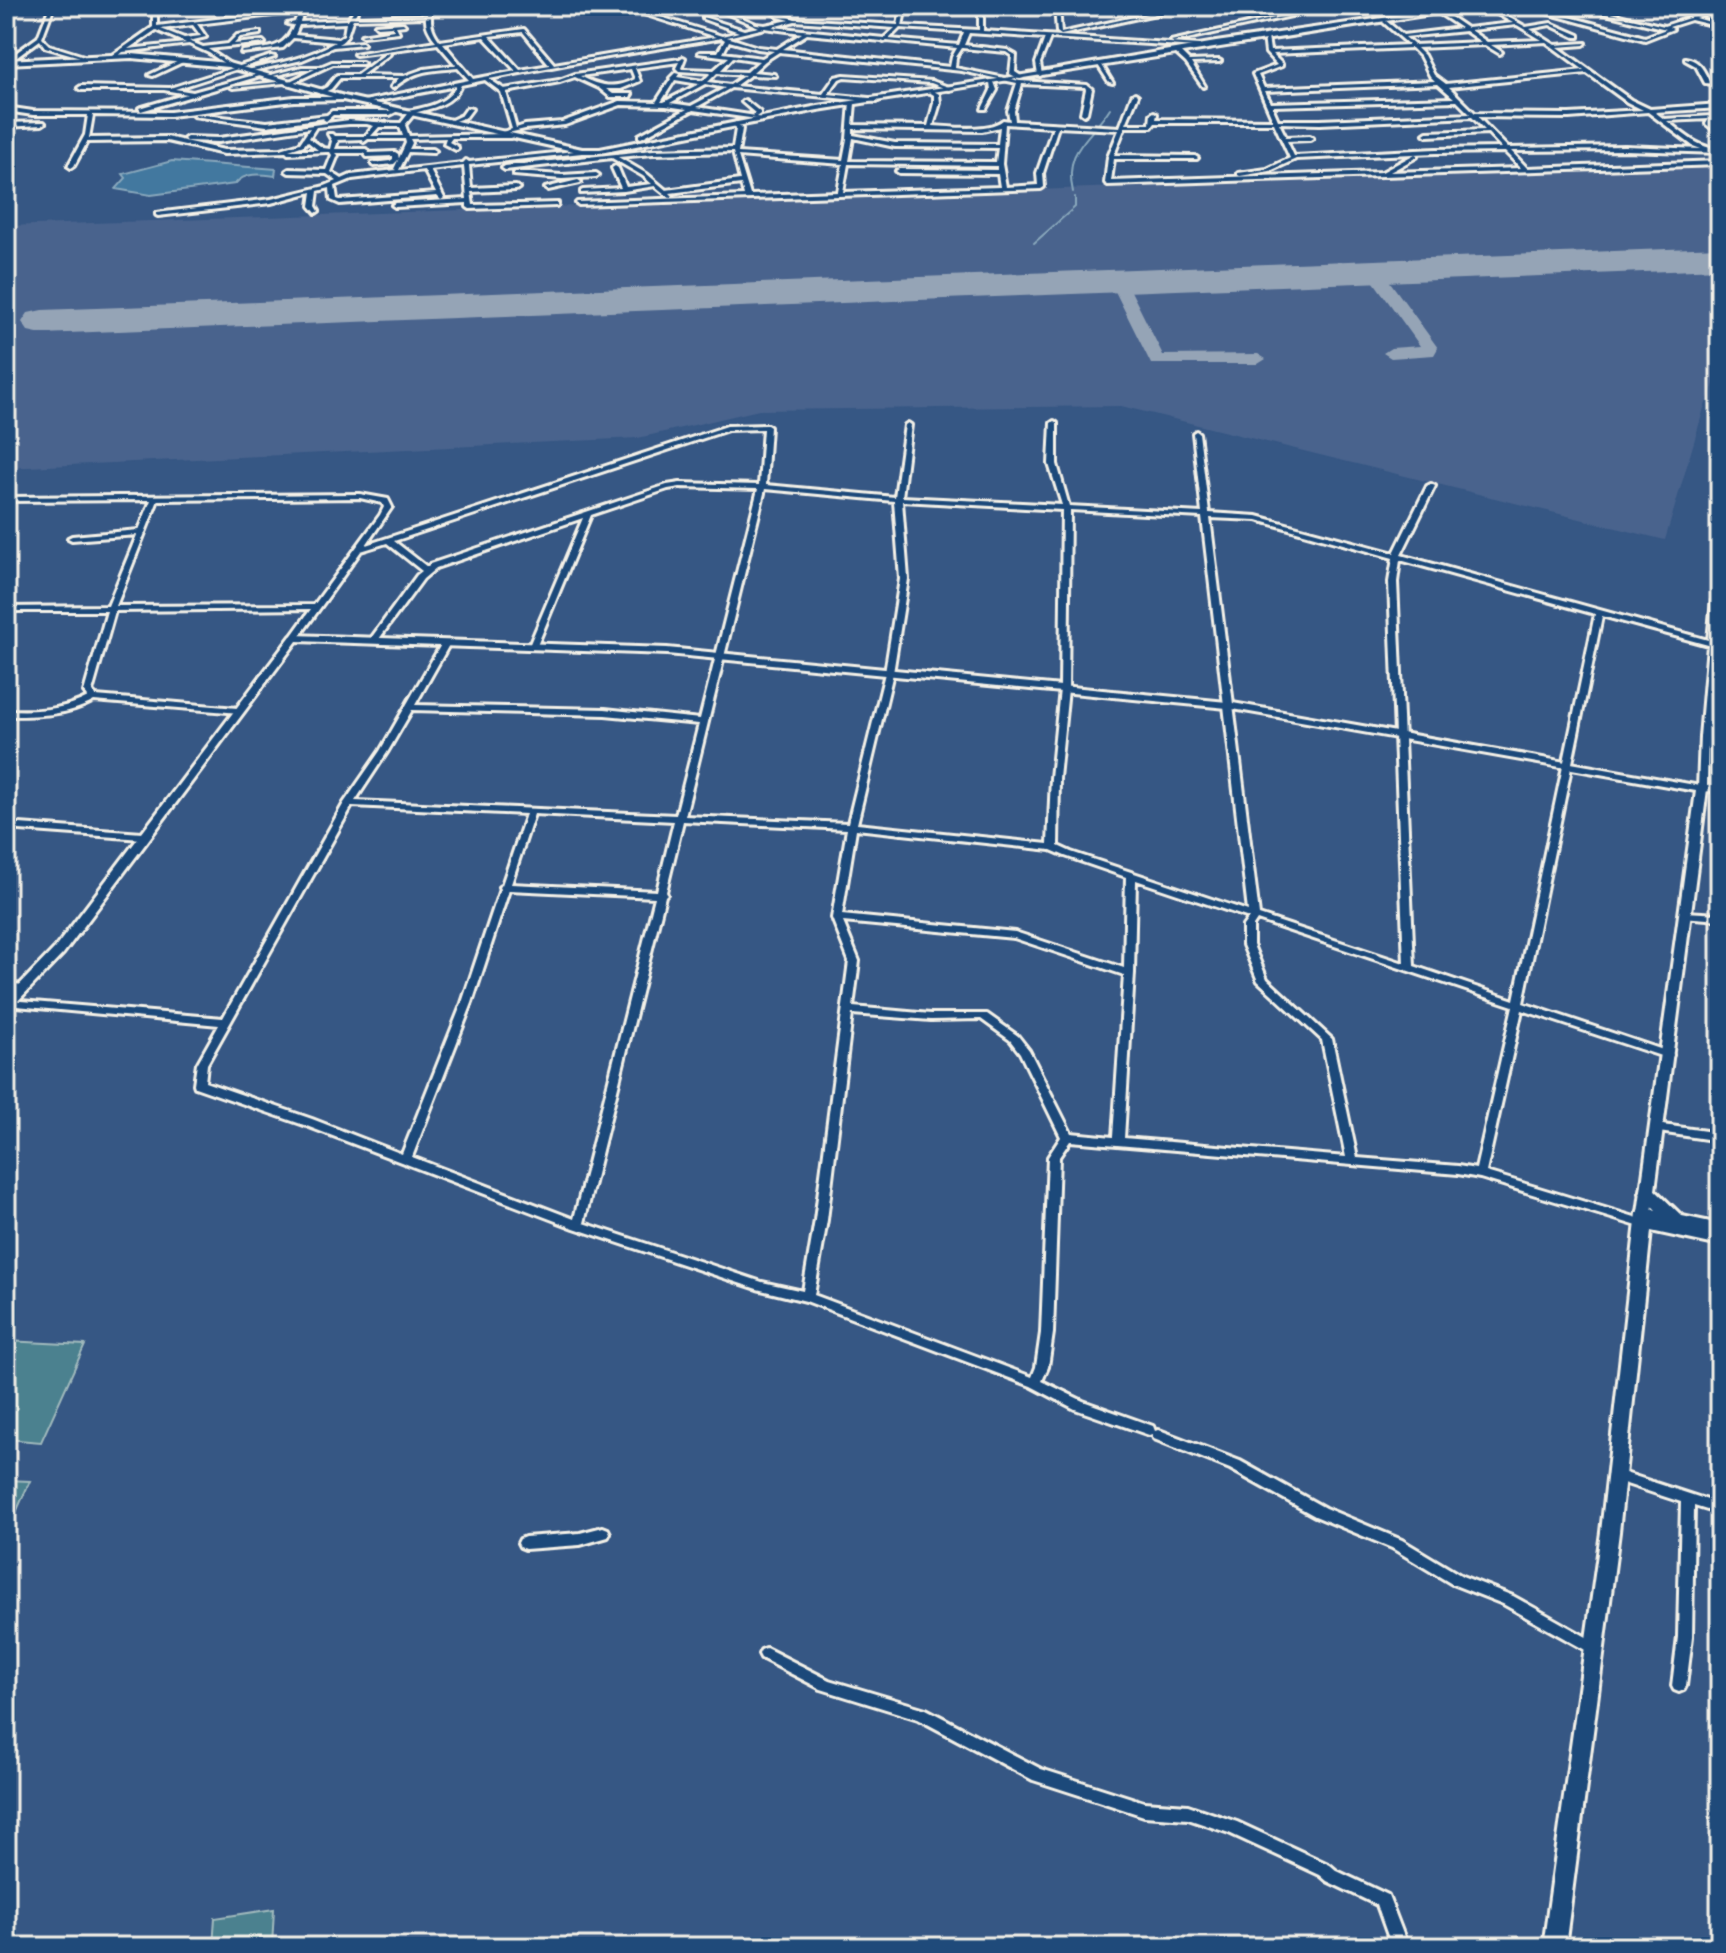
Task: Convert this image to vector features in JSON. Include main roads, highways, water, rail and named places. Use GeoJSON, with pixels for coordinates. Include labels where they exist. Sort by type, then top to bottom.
{"type":"FeatureCollection","features":[{"type":"Feature","properties":{"kind":"main road"},"geometry":{"type":"LineString","coordinates":[[6,62],[115,56],[228,65],[243,69],[265,82],[287,82],[343,98],[582,151],[617,150],[759,117],[1021,80],[1198,46],[1479,6]]}},
{"type":"Feature","properties":{"kind":"main road"},"geometry":{"type":"LineString","coordinates":[[1648,1193],[1677,1226]]}},
{"type":"Feature","properties":{"kind":"main road"},"geometry":{"type":"LineString","coordinates":[[1643,1226],[1720,1230]]}},
{"type":"Feature","properties":{"kind":"main road"},"geometry":{"type":"LineString","coordinates":[[1643,1226],[1677,1226],[1720,1240]]}},
{"type":"Feature","properties":{"kind":"main road"},"geometry":{"type":"LineString","coordinates":[[1554,1947],[1616,1475],[1643,1226]]}},
{"type":"Feature","properties":{"kind":"waterway"},"geometry":{"type":"LineString","coordinates":[[1073,192],[1071,177],[1075,155],[1110,108]]}},
{"type":"Feature","properties":{"kind":"waterway"},"geometry":{"type":"LineString","coordinates":[[1034,243],[1075,207],[1075,197]]}}]}
